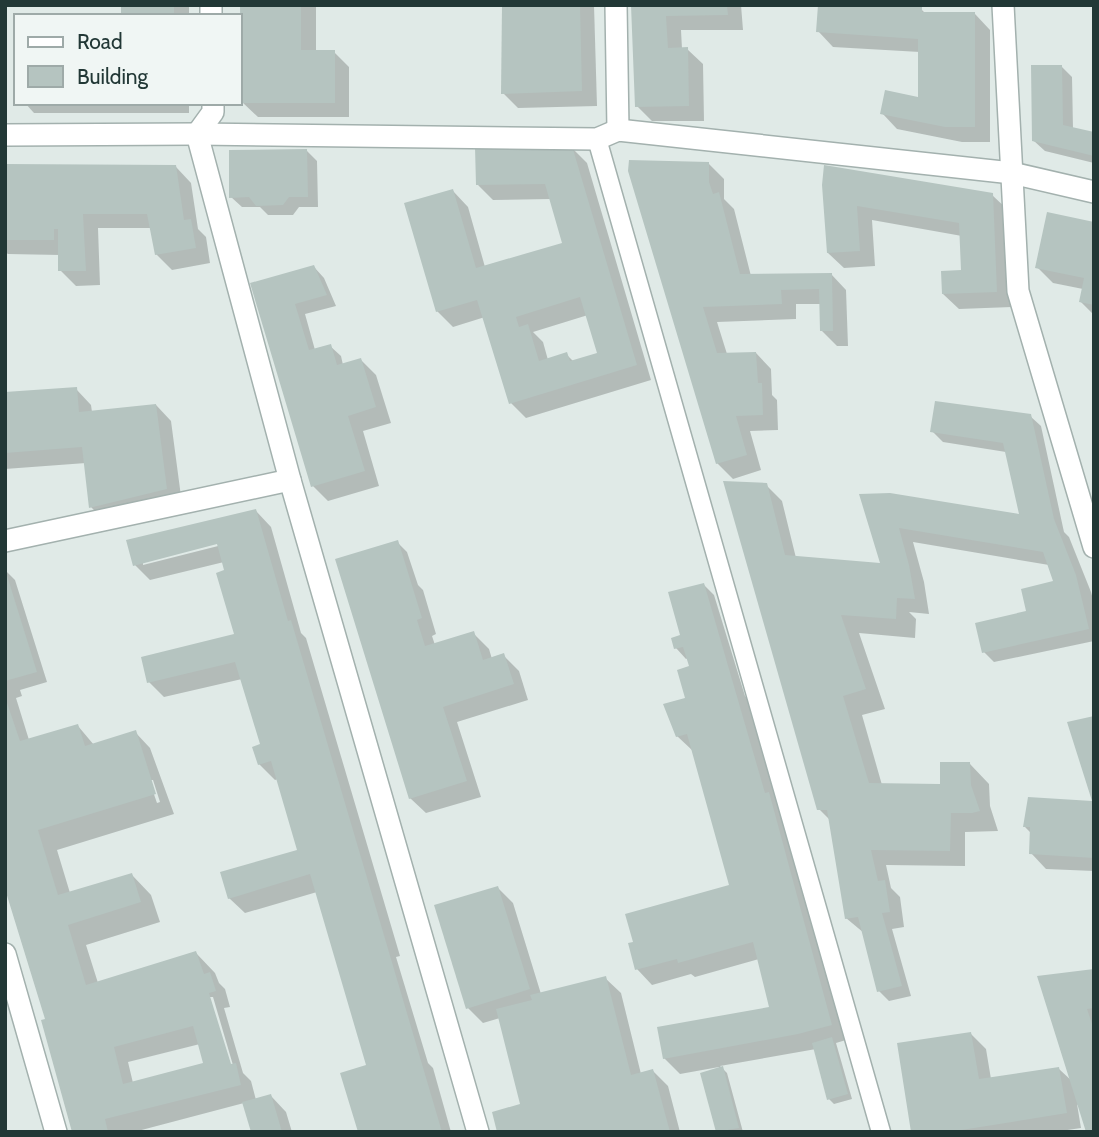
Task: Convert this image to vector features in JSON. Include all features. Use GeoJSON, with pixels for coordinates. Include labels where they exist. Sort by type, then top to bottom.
{"type":"FeatureCollection","features":[{"type":"Feature","properties":{"kind":"street"},"geometry":{"type":"LineString","coordinates":[[616,5],[618,130]]}},
{"type":"Feature","properties":{"kind":"street"},"geometry":{"type":"LineString","coordinates":[[1003,5],[1018,291],[1094,547]]}},
{"type":"Feature","properties":{"kind":"street"},"geometry":{"type":"LineString","coordinates":[[212,105],[213,111],[197,134],[290,480],[478,1132]]}},
{"type":"Feature","properties":{"kind":"street"},"geometry":{"type":"LineString","coordinates":[[5,135],[197,134],[597,139],[618,130],[1012,173],[1094,192]]}},
{"type":"Feature","properties":{"kind":"street"},"geometry":{"type":"LineString","coordinates":[[5,541],[290,480]]}},
{"type":"Feature","properties":{"kind":"street"},"geometry":{"type":"LineString","coordinates":[[5,954],[56,1132]]}},
{"type":"Feature","properties":{"kind":"lane"},"geometry":{"type":"LineString","coordinates":[[597,139],[881,1132]]}},
{"type":"Feature","properties":{"kind":"building"},"geometry":{"type":"Polygon","coordinates":[[[121,5],[174,5],[174,14],[121,14],[121,5]]]}},
{"type":"Feature","properties":{"kind":"building"},"geometry":{"type":"Polygon","coordinates":[[[240,5],[301,5],[301,50],[335,50],[335,103],[242,103],[240,5]]]}},
{"type":"Feature","properties":{"kind":"building"},"geometry":{"type":"Polygon","coordinates":[[[502,5],[580,5],[582,91],[501,94],[502,5]]]}},
{"type":"Feature","properties":{"kind":"building"},"geometry":{"type":"Polygon","coordinates":[[[631,5],[727,5],[728,15],[666,16],[668,48],[688,47],[689,106],[635,107],[631,5]]]}},
{"type":"Feature","properties":{"kind":"building"},"geometry":{"type":"Polygon","coordinates":[[[818,5],[894,5],[922,7],[922,12],[975,12],[975,127],[945,127],[880,114],[885,90],[918,97],[918,39],[816,32],[818,5]]]}},
{"type":"Feature","properties":{"kind":"building"},"geometry":{"type":"Polygon","coordinates":[[[1031,65],[1062,65],[1063,125],[1094,132],[1094,156],[1032,141],[1031,65]]]}},
{"type":"Feature","properties":{"kind":"building"},"geometry":{"type":"Polygon","coordinates":[[[572,146],[637,365],[509,404],[477,300],[436,312],[404,203],[453,189],[476,268],[562,243],[545,184],[476,185],[475,147],[572,146]],[[580,297],[516,317],[519,327],[528,324],[539,361],[567,352],[570,361],[597,353],[580,297]]]}},
{"type":"Feature","properties":{"kind":"building"},"geometry":{"type":"Polygon","coordinates":[[[307,149],[308,197],[289,197],[283,205],[256,206],[249,197],[229,198],[229,150],[307,149]]]}},
{"type":"Feature","properties":{"kind":"building"},"geometry":{"type":"Polygon","coordinates":[[[629,160],[709,162],[709,182],[713,194],[719,192],[740,274],[832,273],[833,331],[820,331],[819,289],[781,290],[782,304],[703,307],[717,353],[756,352],[758,383],[762,383],[763,415],[736,416],[747,455],[716,464],[628,171],[629,160]]]}},
{"type":"Feature","properties":{"kind":"building"},"geometry":{"type":"Polygon","coordinates":[[[5,164],[176,165],[184,220],[191,219],[196,248],[155,255],[147,214],[83,214],[86,271],[58,271],[58,229],[54,229],[54,240],[5,240],[5,164]]]}},
{"type":"Feature","properties":{"kind":"building"},"geometry":{"type":"Polygon","coordinates":[[[824,165],[993,193],[997,292],[942,294],[941,271],[961,270],[959,223],[857,206],[860,251],[827,253],[822,185],[824,165]]]}},
{"type":"Feature","properties":{"kind":"building"},"geometry":{"type":"Polygon","coordinates":[[[1047,212],[1094,222],[1094,305],[1079,302],[1084,278],[1035,268],[1047,212]]]}},
{"type":"Feature","properties":{"kind":"building"},"geometry":{"type":"Polygon","coordinates":[[[314,265],[327,295],[295,304],[309,350],[331,344],[337,365],[361,358],[376,407],[348,416],[365,471],[311,487],[250,283],[314,265]]]}},
{"type":"Feature","properties":{"kind":"building"},"geometry":{"type":"Polygon","coordinates":[[[77,387],[79,412],[156,404],[167,489],[89,508],[82,447],[5,453],[5,392],[77,387]]]}},
{"type":"Feature","properties":{"kind":"building"},"geometry":{"type":"Polygon","coordinates":[[[935,401],[1031,414],[1054,519],[1076,575],[1089,629],[982,653],[975,623],[1026,611],[1021,589],[1053,581],[1043,552],[899,528],[915,599],[897,598],[896,619],[841,615],[866,689],[843,696],[869,783],[940,784],[940,762],[970,762],[971,785],[980,811],[951,813],[950,851],[871,850],[878,881],[885,880],[890,912],[882,913],[902,986],[877,992],[858,917],[845,919],[827,810],[817,810],[723,481],[767,483],[785,555],[880,563],[859,494],[890,493],[1019,514],[1003,443],[930,432],[935,401]]]}},
{"type":"Feature","properties":{"kind":"building"},"geometry":{"type":"Polygon","coordinates":[[[256,509],[442,1132],[358,1132],[340,1073],[366,1065],[310,874],[228,899],[220,872],[297,850],[271,761],[258,765],[252,747],[260,744],[235,662],[147,683],[141,657],[234,634],[216,573],[224,570],[217,544],[133,566],[126,540],[256,509]]]}},
{"type":"Feature","properties":{"kind":"building"},"geometry":{"type":"Polygon","coordinates":[[[398,540],[422,618],[417,620],[425,646],[474,631],[483,660],[504,653],[514,684],[443,707],[467,781],[409,799],[335,559],[398,540]]]}},
{"type":"Feature","properties":{"kind":"building"},"geometry":{"type":"Polygon","coordinates":[[[5,569],[37,672],[5,681],[5,569]]]}},
{"type":"Feature","properties":{"kind":"building"},"geometry":{"type":"Polygon","coordinates":[[[704,583],[765,793],[769,792],[832,1025],[798,1034],[663,1059],[657,1027],[769,1007],[753,942],[678,963],[677,959],[635,970],[628,943],[633,942],[625,914],[729,885],[687,734],[676,737],[663,704],[685,698],[677,670],[689,666],[683,647],[674,649],[671,638],[680,635],[668,592],[704,583]]]}},
{"type":"Feature","properties":{"kind":"building"},"geometry":{"type":"Polygon","coordinates":[[[5,697],[20,741],[78,724],[85,746],[136,730],[156,794],[38,830],[58,895],[132,873],[141,902],[68,925],[86,985],[196,951],[204,974],[210,972],[216,991],[209,993],[231,1064],[236,1063],[241,1085],[105,1119],[108,1132],[72,1132],[41,1020],[45,1019],[5,889],[5,697]],[[193,1026],[114,1047],[123,1084],[203,1063],[193,1026]]]}},
{"type":"Feature","properties":{"kind":"building"},"geometry":{"type":"Polygon","coordinates":[[[1094,716],[1094,858],[1029,854],[1030,827],[1023,827],[1028,797],[1092,801],[1067,722],[1094,716]]]}},
{"type":"Feature","properties":{"kind":"building"},"geometry":{"type":"Polygon","coordinates":[[[498,886],[530,989],[466,1009],[434,905],[498,886]]]}},
{"type":"Feature","properties":{"kind":"building"},"geometry":{"type":"Polygon","coordinates":[[[1094,969],[1094,1008],[1087,1009],[1094,1030],[1094,1132],[1086,1132],[1037,976],[1094,969]]]}},
{"type":"Feature","properties":{"kind":"building"},"geometry":{"type":"Polygon","coordinates":[[[606,976],[631,1075],[653,1069],[670,1132],[497,1132],[492,1112],[520,1104],[496,1009],[532,1000],[530,995],[606,976]]]}},
{"type":"Feature","properties":{"kind":"building"},"geometry":{"type":"Polygon","coordinates":[[[971,1032],[979,1079],[1059,1067],[1067,1113],[949,1132],[911,1132],[897,1043],[971,1032]]]}},
{"type":"Feature","properties":{"kind":"building"},"geometry":{"type":"Polygon","coordinates":[[[832,1037],[848,1094],[827,1100],[812,1043],[832,1037]]]}},
{"type":"Feature","properties":{"kind":"building"},"geometry":{"type":"Polygon","coordinates":[[[723,1066],[739,1128],[716,1132],[700,1073],[723,1066]]]}},
{"type":"Feature","properties":{"kind":"building"},"geometry":{"type":"Polygon","coordinates":[[[271,1094],[282,1132],[251,1132],[242,1102],[271,1094]]]}}]}
